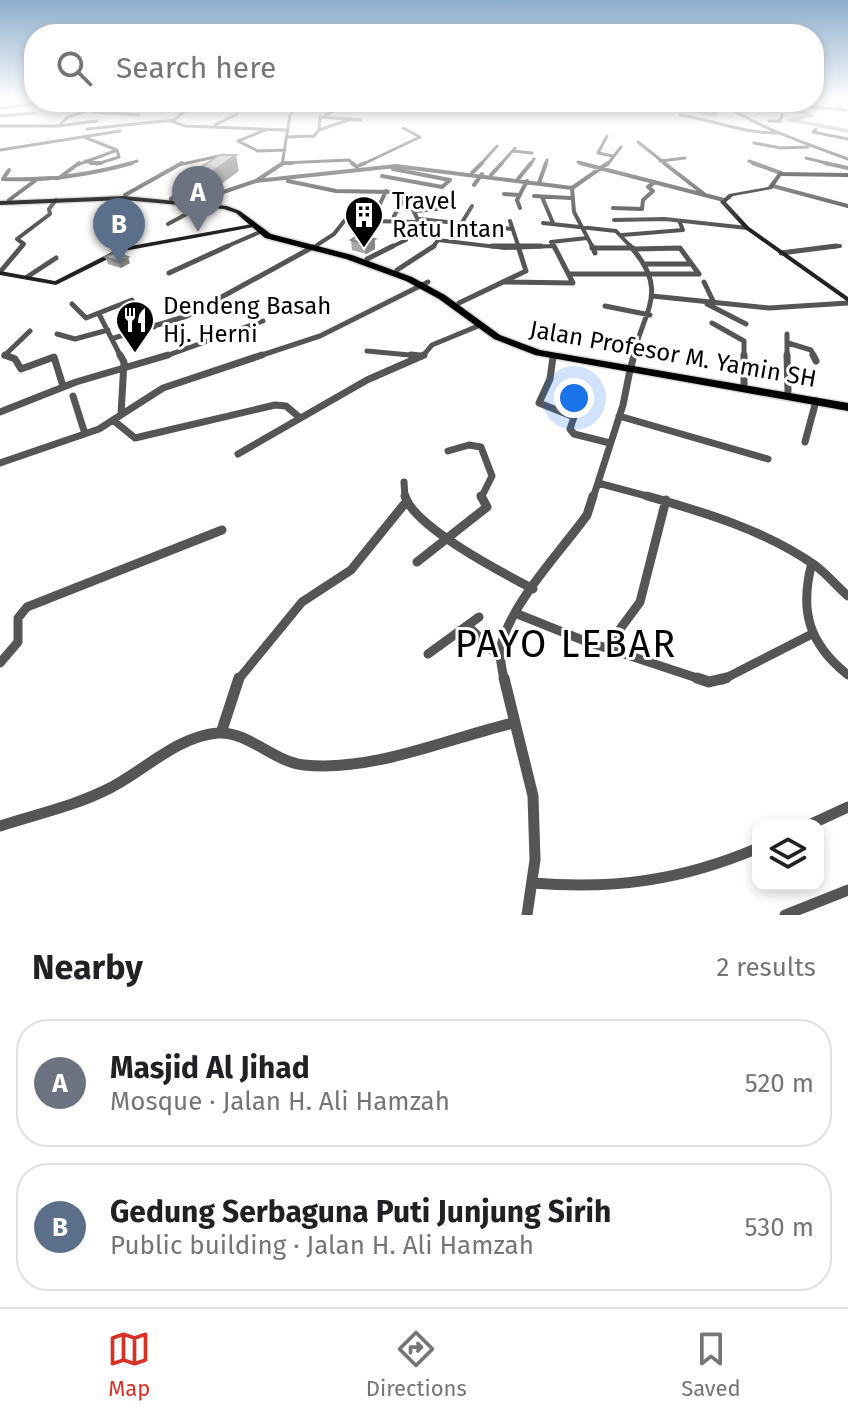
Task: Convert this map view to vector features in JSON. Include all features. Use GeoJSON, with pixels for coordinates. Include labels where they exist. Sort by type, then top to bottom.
{"type":"FeatureCollection","features":[{"type":"Feature","properties":{"kind":"highway","name":"Jalan Profesor M. Yamin SH"},"geometry":{"type":"LineString","coordinates":[[3,201],[118,196],[201,202],[240,209],[272,233],[425,284],[478,326],[512,344],[553,357],[848,404]]}},
{"type":"Feature","properties":{"kind":"highway","name":"Jalan Profesor M. Yamin SH"},"geometry":{"type":"LineString","coordinates":[[3,201],[118,196],[201,202],[233,209],[256,229],[397,270],[459,303],[484,323],[517,341],[555,353],[630,369]]}},
{"type":"Feature","properties":{"kind":"highway","name":"Jalan Profesor M. Yamin SH"},"geometry":{"type":"LineString","coordinates":[[717,382],[788,391],[848,404]]}},
{"type":"Feature","properties":{"kind":"main road"},"geometry":{"type":"LineString","coordinates":[[848,175],[781,173],[775,177],[773,186],[724,200],[729,211],[747,228],[848,301]]}},
{"type":"Feature","properties":{"kind":"main road"},"geometry":{"type":"LineString","coordinates":[[0,272],[56,283],[122,249],[256,229]]}},
{"type":"Feature","properties":{"kind":"street"},"geometry":{"type":"LineString","coordinates":[[0,150],[52,142]]}},
{"type":"Feature","properties":{"kind":"street"},"geometry":{"type":"LineString","coordinates":[[59,178],[83,160],[97,164],[120,156],[117,150],[95,142]]}},
{"type":"Feature","properties":{"kind":"street"},"geometry":{"type":"LineString","coordinates":[[239,142],[258,151],[285,150]]}},
{"type":"Feature","properties":{"kind":"street"},"geometry":{"type":"LineString","coordinates":[[283,163],[286,142]]}},
{"type":"Feature","properties":{"kind":"street"},"geometry":{"type":"LineString","coordinates":[[356,167],[410,142]]}},
{"type":"Feature","properties":{"kind":"street"},"geometry":{"type":"LineString","coordinates":[[604,142],[598,153],[613,156]]}},
{"type":"Feature","properties":{"kind":"street"},"geometry":{"type":"LineString","coordinates":[[638,142],[705,195]]}},
{"type":"Feature","properties":{"kind":"street"},"geometry":{"type":"LineString","coordinates":[[800,142],[848,159]]}},
{"type":"Feature","properties":{"kind":"street"},"geometry":{"type":"LineString","coordinates":[[754,143],[781,148],[810,146]]}},
{"type":"Feature","properties":{"kind":"street"},"geometry":{"type":"LineString","coordinates":[[472,173],[497,146]]}},
{"type":"Feature","properties":{"kind":"street"},"geometry":{"type":"LineString","coordinates":[[256,181],[282,180],[356,167],[472,173],[572,188],[604,168],[621,147]]}},
{"type":"Feature","properties":{"kind":"street"},"geometry":{"type":"LineString","coordinates":[[491,175],[514,150],[532,153]]}},
{"type":"Feature","properties":{"kind":"street"},"geometry":{"type":"LineString","coordinates":[[118,196],[181,163],[224,155]]}},
{"type":"Feature","properties":{"kind":"street"},"geometry":{"type":"LineString","coordinates":[[489,155],[508,157]]}},
{"type":"Feature","properties":{"kind":"street"},"geometry":{"type":"LineString","coordinates":[[660,161],[685,158]]}},
{"type":"Feature","properties":{"kind":"street"},"geometry":{"type":"LineString","coordinates":[[806,158],[848,168]]}},
{"type":"Feature","properties":{"kind":"street"},"geometry":{"type":"LineString","coordinates":[[518,179],[534,159]]}},
{"type":"Feature","properties":{"kind":"street"},"geometry":{"type":"LineString","coordinates":[[168,224],[201,202],[256,181],[283,163],[350,160],[356,167]]}},
{"type":"Feature","properties":{"kind":"street"},"geometry":{"type":"LineString","coordinates":[[539,183],[547,160]]}},
{"type":"Feature","properties":{"kind":"street"},"geometry":{"type":"LineString","coordinates":[[9,170],[3,179],[88,176],[106,167],[137,161]]}},
{"type":"Feature","properties":{"kind":"street"},"geometry":{"type":"LineString","coordinates":[[749,161],[781,173]]}},
{"type":"Feature","properties":{"kind":"street"},"geometry":{"type":"LineString","coordinates":[[578,162],[724,200]]}},
{"type":"Feature","properties":{"kind":"street"},"geometry":{"type":"LineString","coordinates":[[527,167],[544,169]]}},
{"type":"Feature","properties":{"kind":"street"},"geometry":{"type":"LineString","coordinates":[[394,168],[452,181],[442,187],[381,177],[394,168]]}},
{"type":"Feature","properties":{"kind":"street"},"geometry":{"type":"LineString","coordinates":[[474,185],[482,174]]}},
{"type":"Feature","properties":{"kind":"street"},"geometry":{"type":"LineString","coordinates":[[171,199],[201,177]]}},
{"type":"Feature","properties":{"kind":"street"},"geometry":{"type":"LineString","coordinates":[[3,201],[38,178]]}},
{"type":"Feature","properties":{"kind":"street"},"geometry":{"type":"LineString","coordinates":[[282,180],[336,191],[386,191],[405,198],[419,220],[438,240],[553,246]]}},
{"type":"Feature","properties":{"kind":"street"},"geometry":{"type":"LineString","coordinates":[[520,208],[517,200],[527,181]]}},
{"type":"Feature","properties":{"kind":"street"},"geometry":{"type":"LineString","coordinates":[[613,208],[642,209],[643,200],[653,191],[648,187],[655,182]]}},
{"type":"Feature","properties":{"kind":"street"},"geometry":{"type":"LineString","coordinates":[[548,192],[552,185]]}},
{"type":"Feature","properties":{"kind":"street"},"geometry":{"type":"LineString","coordinates":[[773,186],[848,206]]}},
{"type":"Feature","properties":{"kind":"street"},"geometry":{"type":"LineString","coordinates":[[572,188],[571,198],[580,225],[594,250],[680,248]]}},
{"type":"Feature","properties":{"kind":"street"},"geometry":{"type":"LineString","coordinates":[[379,206],[386,191]]}},
{"type":"Feature","properties":{"kind":"street"},"geometry":{"type":"LineString","coordinates":[[504,194],[519,195]]}},
{"type":"Feature","properties":{"kind":"street"},"geometry":{"type":"LineString","coordinates":[[534,196],[571,198]]}},
{"type":"Feature","properties":{"kind":"street"},"geometry":{"type":"LineString","coordinates":[[542,197],[553,223]]}},
{"type":"Feature","properties":{"kind":"street"},"geometry":{"type":"LineString","coordinates":[[394,216],[405,198]]}},
{"type":"Feature","properties":{"kind":"street"},"geometry":{"type":"LineString","coordinates":[[0,272],[23,239],[50,214],[49,209],[56,200]]}},
{"type":"Feature","properties":{"kind":"street"},"geometry":{"type":"LineString","coordinates":[[527,915],[536,837],[533,796],[513,723],[500,658],[504,635],[515,613],[587,515],[618,417],[636,344],[650,315],[652,296],[646,264],[620,234],[614,220],[612,202]]}},
{"type":"Feature","properties":{"kind":"street"},"geometry":{"type":"LineString","coordinates":[[461,224],[472,206]]}},
{"type":"Feature","properties":{"kind":"street"},"geometry":{"type":"LineString","coordinates":[[416,211],[437,209]]}},
{"type":"Feature","properties":{"kind":"street"},"geometry":{"type":"LineString","coordinates":[[614,220],[665,219],[747,228]]}},
{"type":"Feature","properties":{"kind":"street"},"geometry":{"type":"LineString","coordinates":[[114,338],[187,316],[315,246],[334,234],[345,220]]}},
{"type":"Feature","properties":{"kind":"street"},"geometry":{"type":"LineString","coordinates":[[369,221],[419,220],[512,230]]}},
{"type":"Feature","properties":{"kind":"street"},"geometry":{"type":"LineString","coordinates":[[459,303],[527,270],[510,221]]}},
{"type":"Feature","properties":{"kind":"street"},"geometry":{"type":"LineString","coordinates":[[543,223],[580,225],[620,234],[684,230],[680,223]]}},
{"type":"Feature","properties":{"kind":"street"},"geometry":{"type":"LineString","coordinates":[[566,224],[571,234]]}},
{"type":"Feature","properties":{"kind":"street"},"geometry":{"type":"LineString","coordinates":[[169,273],[256,229]]}},
{"type":"Feature","properties":{"kind":"street"},"geometry":{"type":"LineString","coordinates":[[570,274],[699,274],[671,231]]}},
{"type":"Feature","properties":{"kind":"street"},"geometry":{"type":"LineString","coordinates":[[553,246],[554,241],[587,238]]}},
{"type":"Feature","properties":{"kind":"street"},"geometry":{"type":"LineString","coordinates":[[367,259],[406,240]]}},
{"type":"Feature","properties":{"kind":"street"},"geometry":{"type":"LineString","coordinates":[[397,270],[430,252],[438,240]]}},
{"type":"Feature","properties":{"kind":"street"},"geometry":{"type":"LineString","coordinates":[[504,282],[573,283],[553,246]]}},
{"type":"Feature","properties":{"kind":"street"},"geometry":{"type":"LineString","coordinates":[[781,253],[840,246]]}},
{"type":"Feature","properties":{"kind":"street"},"geometry":{"type":"LineString","coordinates":[[27,277],[56,258]]}},
{"type":"Feature","properties":{"kind":"street"},"geometry":{"type":"LineString","coordinates":[[646,264],[691,264]]}},
{"type":"Feature","properties":{"kind":"street"},"geometry":{"type":"LineString","coordinates":[[704,282],[714,303]]}},
{"type":"Feature","properties":{"kind":"street"},"geometry":{"type":"LineString","coordinates":[[0,463],[85,434],[163,388],[320,336],[425,284]]}},
{"type":"Feature","properties":{"kind":"street"},"geometry":{"type":"LineString","coordinates":[[652,296],[783,308],[848,301]]}},
{"type":"Feature","properties":{"kind":"street"},"geometry":{"type":"LineString","coordinates":[[72,304],[83,318],[132,300]]}},
{"type":"Feature","properties":{"kind":"street"},"geometry":{"type":"LineString","coordinates":[[706,302],[717,312],[746,324]]}},
{"type":"Feature","properties":{"kind":"street"},"geometry":{"type":"LineString","coordinates":[[605,306],[650,315]]}},
{"type":"Feature","properties":{"kind":"street"},"geometry":{"type":"LineString","coordinates":[[147,313],[154,327]]}},
{"type":"Feature","properties":{"kind":"street"},"geometry":{"type":"LineString","coordinates":[[99,314],[114,338],[125,368],[121,414]]}},
{"type":"Feature","properties":{"kind":"street"},"geometry":{"type":"LineString","coordinates":[[0,412],[63,386],[263,321]]}},
{"type":"Feature","properties":{"kind":"street"},"geometry":{"type":"LineString","coordinates":[[712,323],[737,334],[744,341],[744,384]]}},
{"type":"Feature","properties":{"kind":"street"},"geometry":{"type":"LineString","coordinates":[[238,454],[367,380],[422,357],[432,345],[478,326]]}},
{"type":"Feature","properties":{"kind":"street"},"geometry":{"type":"LineString","coordinates":[[57,334],[75,339],[108,330]]}},
{"type":"Feature","properties":{"kind":"street"},"geometry":{"type":"LineString","coordinates":[[2,356],[30,331]]}},
{"type":"Feature","properties":{"kind":"street"},"geometry":{"type":"LineString","coordinates":[[787,334],[788,391]]}},
{"type":"Feature","properties":{"kind":"street"},"geometry":{"type":"LineString","coordinates":[[788,343],[811,350],[816,361]]}},
{"type":"Feature","properties":{"kind":"street"},"geometry":{"type":"LineString","coordinates":[[367,351],[422,357]]}},
{"type":"Feature","properties":{"kind":"street"},"geometry":{"type":"LineString","coordinates":[[2,356],[15,359],[21,369],[54,357],[63,386]]}},
{"type":"Feature","properties":{"kind":"street"},"geometry":{"type":"LineString","coordinates":[[553,357],[550,379],[539,403],[574,417],[570,429],[574,434],[610,443]]}},
{"type":"Feature","properties":{"kind":"street"},"geometry":{"type":"LineString","coordinates":[[73,396],[85,434]]}},
{"type":"Feature","properties":{"kind":"street"},"geometry":{"type":"LineString","coordinates":[[805,442],[816,401]]}},
{"type":"Feature","properties":{"kind":"street"},"geometry":{"type":"LineString","coordinates":[[113,420],[135,438],[275,405],[286,406],[299,417]]}},
{"type":"Feature","properties":{"kind":"street"},"geometry":{"type":"LineString","coordinates":[[618,417],[768,459]]}},
{"type":"Feature","properties":{"kind":"street"},"geometry":{"type":"LineString","coordinates":[[417,562],[486,509],[480,497],[492,476],[481,447],[469,445],[448,451]]}},
{"type":"Feature","properties":{"kind":"street"},"geometry":{"type":"LineString","coordinates":[[221,733],[230,696],[240,674],[302,602],[351,570],[406,502],[404,482]]}},
{"type":"Feature","properties":{"kind":"street"},"geometry":{"type":"LineString","coordinates":[[598,483],[666,500],[812,563],[848,596]]}},
{"type":"Feature","properties":{"kind":"street"},"geometry":{"type":"LineString","coordinates":[[606,648],[640,602],[666,500]]}},
{"type":"Feature","properties":{"kind":"street"},"geometry":{"type":"LineString","coordinates":[[406,502],[491,567],[533,589]]}},
{"type":"Feature","properties":{"kind":"street"},"geometry":{"type":"LineString","coordinates":[[0,663],[18,642],[18,618],[27,607],[222,530]]}},
{"type":"Feature","properties":{"kind":"street"},"geometry":{"type":"LineString","coordinates":[[812,563],[803,605],[812,634],[828,659],[848,675]]}},
{"type":"Feature","properties":{"kind":"street"},"geometry":{"type":"LineString","coordinates":[[515,613],[606,648],[713,682],[812,634]]}},
{"type":"Feature","properties":{"kind":"street"},"geometry":{"type":"LineString","coordinates":[[428,654],[479,617]]}},
{"type":"Feature","properties":{"kind":"street"},"geometry":{"type":"LineString","coordinates":[[468,626],[500,658]]}},
{"type":"Feature","properties":{"kind":"street"},"geometry":{"type":"LineString","coordinates":[[0,826],[109,788],[160,757],[221,733],[235,736],[273,758],[321,765],[390,755],[513,723]]}},
{"type":"Feature","properties":{"kind":"street"},"geometry":{"type":"LineString","coordinates":[[822,819],[848,807]]}},
{"type":"Feature","properties":{"kind":"street"},"geometry":{"type":"LineString","coordinates":[[533,883],[584,888],[641,886],[699,873],[752,851]]}},
{"type":"Feature","properties":{"kind":"street"},"geometry":{"type":"LineString","coordinates":[[785,915],[848,890]]}},
{"type":"Feature","properties":{"kind":"building"},"geometry":{"type":"Polygon","coordinates":[[[220,155],[236,155],[209,174],[182,179],[220,155]]]}},
{"type":"Feature","properties":{"kind":"building"},"geometry":{"type":"Polygon","coordinates":[[[359,235],[375,239],[365,244],[351,240],[359,235]]]}},
{"type":"Feature","properties":{"kind":"building"},"geometry":{"type":"Polygon","coordinates":[[[114,253],[128,257],[118,262],[105,257],[114,253]]]}},
{"type":"Feature","properties":{"kind":"place","name":"Masjid Al Jihad"},"geometry":{"type":"Point","coordinates":[198,232]}},
{"type":"Feature","properties":{"kind":"place","name":"Travel Ratu Intan"},"geometry":{"type":"Point","coordinates":[364,249]}},
{"type":"Feature","properties":{"kind":"place","name":"Gedung Serbaguna Puti Junjung Sirih"},"geometry":{"type":"Point","coordinates":[119,264]}},
{"type":"Feature","properties":{"kind":"place","name":"Dendeng Basah Hj. Herni"},"geometry":{"type":"Point","coordinates":[135,354]}},
{"type":"Feature","properties":{"kind":"district","name":"PAYO LEBAR"},"geometry":{"type":"Point","coordinates":[566,644]}}]}
